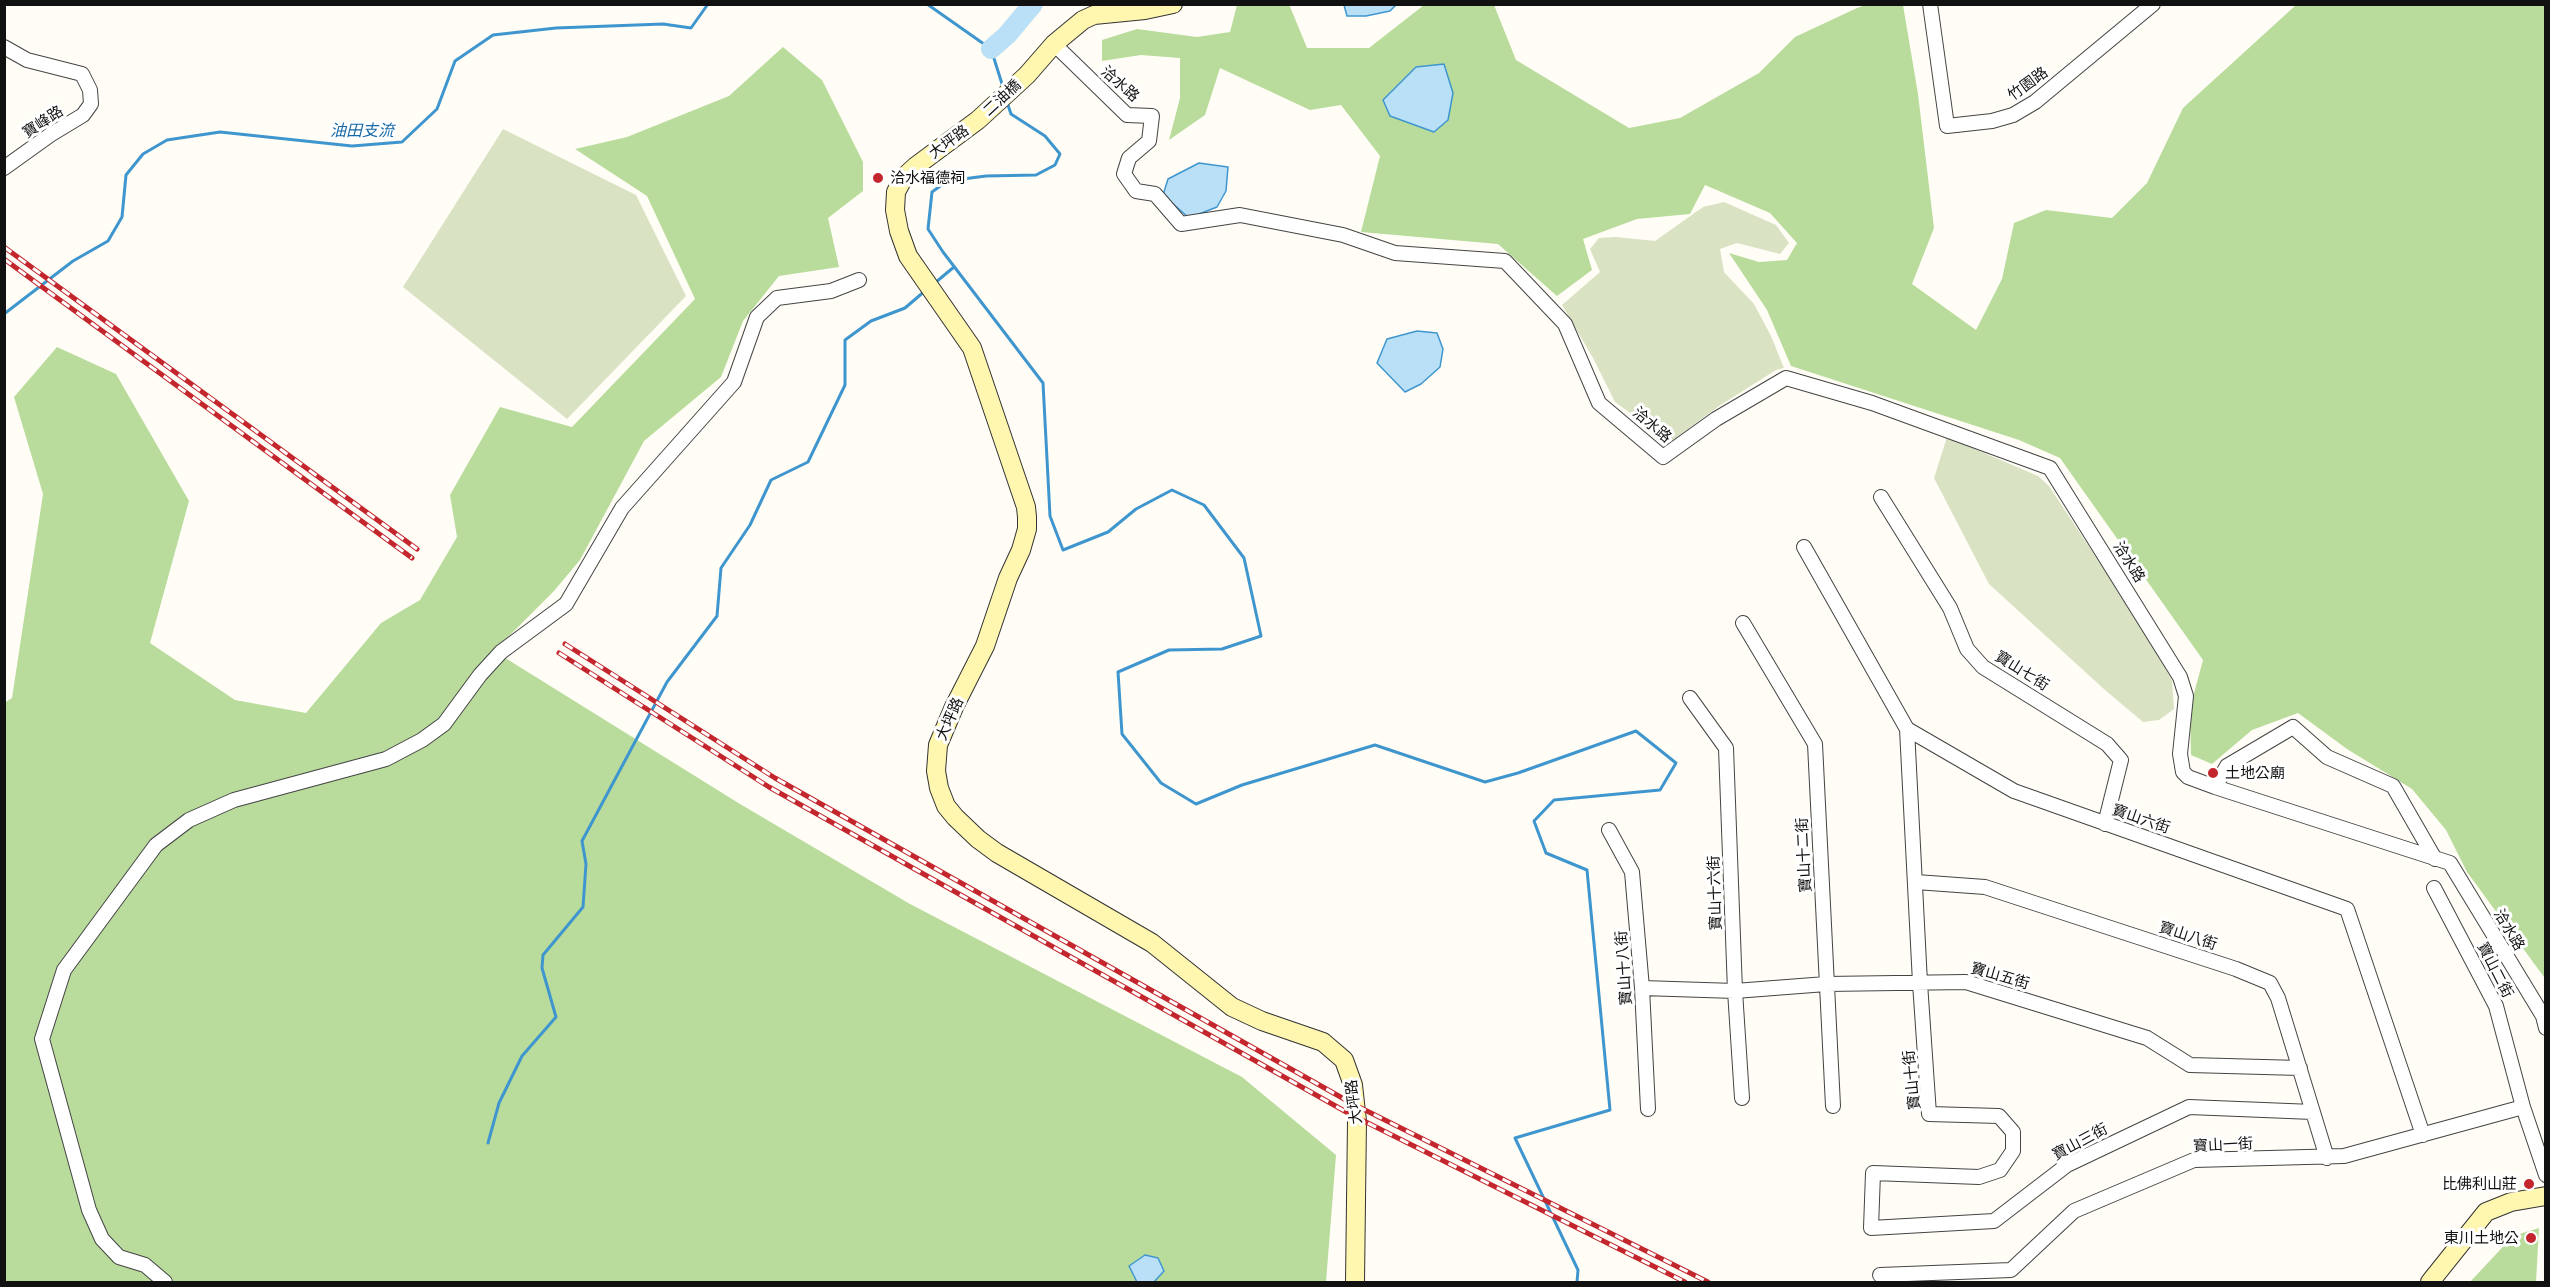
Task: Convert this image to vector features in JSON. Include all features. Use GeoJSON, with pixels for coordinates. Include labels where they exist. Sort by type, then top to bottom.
{"type":"FeatureCollection","features":[{"type":"Feature","properties":{"kind":"street"},"geometry":{"type":"LineString","coordinates":[[1054,44],[1083,20],[1094,15],[1160,8],[1173,4]]}},
{"type":"Feature","properties":{"kind":"street","name":"竹園路"},"geometry":{"type":"LineString","coordinates":[[1930,4],[1947,126],[1992,121],[2013,115],[2035,102],[2153,4]]}},
{"type":"Feature","properties":{"kind":"street","name":"二油橋"},"geometry":{"type":"LineString","coordinates":[[978,120],[1027,75],[1054,44]]}},
{"type":"Feature","properties":{"kind":"street","name":"洽水路"},"geometry":{"type":"LineString","coordinates":[[1054,44],[1127,115],[1152,116],[1149,141],[1129,158],[1124,174],[1136,191],[1155,194],[1180,224],[1240,215],[1344,235],[1395,253],[1505,261],[1566,324],[1599,403],[1663,457],[1716,418],[1786,378],[1872,403],[2050,468],[2181,677],[2186,696],[2180,754],[2183,772],[2188,777],[2215,787],[2450,863],[2542,1016],[2546,1028]]}},
{"type":"Feature","properties":{"kind":"street","name":"寶峰路"},"geometry":{"type":"LineString","coordinates":[[4,47],[27,60],[82,74],[90,90],[92,104],[83,115],[4,168]]}},
{"type":"Feature","properties":{"kind":"street","name":"大坪路"},"geometry":{"type":"LineString","coordinates":[[978,120],[904,177],[896,192],[895,210],[898,231],[908,256],[963,332],[981,368],[1026,507],[1027,517],[1027,529],[1021,550],[1008,578],[985,646],[954,707],[938,745],[936,771],[942,797],[955,817],[997,853],[1152,943],[1232,1007],[1262,1021],[1323,1042],[1344,1060],[1353,1085],[1357,1121],[1355,1282]]}},
{"type":"Feature","properties":{"kind":"street"},"geometry":{"type":"LineString","coordinates":[[165,1282],[145,1265],[119,1257],[102,1239],[89,1210],[42,1039],[64,969],[156,845],[189,820],[234,800],[386,759],[422,740],[444,724],[480,675],[501,652],[566,604],[622,508],[734,382],[757,317],[777,298],[831,291],[859,280]]}},
{"type":"Feature","properties":{"kind":"street","name":"寶山七街"},"geometry":{"type":"LineString","coordinates":[[1881,497],[1950,608],[1966,649],[1983,667],[2107,744],[2121,760],[2105,824]]}},
{"type":"Feature","properties":{"kind":"street"},"geometry":{"type":"LineString","coordinates":[[1804,547],[1907,729]]}},
{"type":"Feature","properties":{"kind":"street","name":"寶山十二街"},"geometry":{"type":"LineString","coordinates":[[1743,623],[1815,744],[1833,1106]]}},
{"type":"Feature","properties":{"kind":"street","name":"寶山十六街"},"geometry":{"type":"LineString","coordinates":[[1690,698],[1726,748],[1735,991],[1742,1098]]}},
{"type":"Feature","properties":{"kind":"street","name":"洽水路"},"geometry":{"type":"LineString","coordinates":[[2215,787],[2227,766],[2293,727],[2327,757],[2393,786],[2435,859]]}},
{"type":"Feature","properties":{"kind":"street","name":"寶山六街"},"geometry":{"type":"LineString","coordinates":[[1907,729],[2014,791],[2348,909],[2423,1135]]}},
{"type":"Feature","properties":{"kind":"street","name":"寶山十街"},"geometry":{"type":"LineString","coordinates":[[1871,1228],[1873,1173],[1979,1177],[2000,1170],[2013,1151],[2013,1132],[1999,1116],[1929,1114],[1907,729]]}},
{"type":"Feature","properties":{"kind":"street","name":"寶山十八街"},"geometry":{"type":"LineString","coordinates":[[1609,830],[1632,872],[1642,988],[1648,1109]]}},
{"type":"Feature","properties":{"kind":"street","name":"寶山八街"},"geometry":{"type":"LineString","coordinates":[[1916,882],[1984,887],[2236,969],[2270,983],[2278,998],[2327,1158]]}},
{"type":"Feature","properties":{"kind":"street","name":"寶山二街"},"geometry":{"type":"LineString","coordinates":[[2434,888],[2496,1006],[2523,1107]]}},
{"type":"Feature","properties":{"kind":"street","name":"寶山五街"},"geometry":{"type":"LineString","coordinates":[[1642,988],[1735,991],[1826,984],[1966,982],[2147,1038],[2190,1065],[2300,1068]]}},
{"type":"Feature","properties":{"kind":"street","name":"寶山三街"},"geometry":{"type":"LineString","coordinates":[[1871,1228],[1995,1221],[2067,1165],[2189,1107],[2313,1112]]}},
{"type":"Feature","properties":{"kind":"street"},"geometry":{"type":"LineString","coordinates":[[2523,1107],[2546,1175]]}},
{"type":"Feature","properties":{"kind":"street","name":"寶山一街"},"geometry":{"type":"LineString","coordinates":[[1880,1275],[2011,1270],[2074,1211],[2194,1160],[2344,1156],[2523,1107]]}},
{"type":"Feature","properties":{"kind":"street"},"geometry":{"type":"LineString","coordinates":[[2430,1282],[2486,1212],[2511,1202],[2546,1196]]}},
{"type":"Feature","properties":{"kind":"green space"},"geometry":{"type":"Polygon","coordinates":[[[1289,4],[1307,48],[1369,48],[1424,5],[1494,5],[1516,60],[1629,128],[1680,118],[1759,73],[1795,37],[1857,8],[1866,5],[1903,5],[1918,94],[1934,228],[1912,284],[1976,330],[2002,279],[2014,223],[2046,210],[2112,218],[2147,183],[2183,108],[2296,5],[2545,5],[2545,985],[2544,977],[2467,872],[2446,830],[2412,789],[2347,749],[2298,713],[2252,730],[2212,764],[2191,755],[2190,708],[2203,660],[2060,458],[2019,440],[1791,366],[1767,310],[1729,253],[1759,262],[1787,260],[1797,243],[1770,213],[1705,185],[1690,214],[1637,219],[1583,239],[1592,270],[1557,296],[1498,244],[1361,232],[1380,156],[1341,105],[1310,110],[1220,68],[1205,115],[1169,140],[1180,98],[1180,58],[1141,55],[1102,61],[1102,40],[1137,29],[1197,37],[1230,32],[1237,5],[1289,4]]]}},
{"type":"Feature","properties":{"kind":"green space"},"geometry":{"type":"Polygon","coordinates":[[[783,47],[822,80],[863,162],[863,191],[828,218],[839,267],[779,276],[743,321],[721,377],[644,441],[580,560],[554,591],[494,651],[740,804],[910,904],[1242,1077],[1336,1155],[1326,1282],[5,1282],[4,703],[12,698],[43,494],[14,397],[57,347],[116,374],[189,501],[150,643],[235,700],[306,713],[381,623],[420,600],[457,537],[450,495],[500,407],[572,427],[695,299],[647,196],[575,149],[627,137],[729,96],[783,47]]]}},
{"type":"Feature","properties":{"kind":"green space"},"geometry":{"type":"Polygon","coordinates":[[[503,129],[636,195],[686,296],[567,419],[403,287],[503,129]]]}},
{"type":"Feature","properties":{"kind":"green space"},"geometry":{"type":"Polygon","coordinates":[[[1724,202],[1776,225],[1789,243],[1780,254],[1737,243],[1720,249],[1724,272],[1754,304],[1771,336],[1784,368],[1776,370],[1719,406],[1670,442],[1615,402],[1562,305],[1600,272],[1590,249],[1599,238],[1616,237],[1655,241],[1703,207],[1724,202]]]}},
{"type":"Feature","properties":{"kind":"green space"},"geometry":{"type":"Polygon","coordinates":[[[1947,437],[2038,476],[2049,486],[2132,612],[2172,680],[2174,709],[2159,720],[2143,722],[1989,584],[1934,478],[1947,437]]]}},
{"type":"Feature","properties":{"kind":"green space"},"geometry":{"type":"Polygon","coordinates":[[[2539,1228],[2536,1282],[2470,1282],[2513,1236],[2539,1228]]]}},
{"type":"Feature","properties":{"kind":"water"},"geometry":{"type":"Polygon","coordinates":[[[1344,4],[1396,5],[1390,11],[1366,16],[1347,16],[1344,4]]]}},
{"type":"Feature","properties":{"kind":"water"},"geometry":{"type":"Polygon","coordinates":[[[1444,64],[1453,93],[1448,120],[1434,132],[1390,116],[1383,100],[1416,67],[1444,64]]]}},
{"type":"Feature","properties":{"kind":"water"},"geometry":{"type":"Polygon","coordinates":[[[1199,163],[1228,167],[1226,191],[1217,207],[1189,218],[1163,195],[1168,179],[1199,163]]]}},
{"type":"Feature","properties":{"kind":"water"},"geometry":{"type":"Polygon","coordinates":[[[1417,331],[1437,333],[1443,349],[1440,367],[1421,384],[1405,392],[1377,363],[1387,339],[1417,331]]]}},
{"type":"Feature","properties":{"kind":"water"},"geometry":{"type":"Polygon","coordinates":[[[1145,1255],[1158,1258],[1164,1271],[1154,1282],[1137,1282],[1129,1266],[1145,1255]]]}},
{"type":"Feature","properties":{"kind":"waterway","name":"油田支流"},"geometry":{"type":"LineString","coordinates":[[4,314],[73,261],[108,241],[122,217],[126,175],[143,154],[167,140],[220,132],[352,146],[402,142],[437,109],[455,61],[493,35],[556,28],[663,24],[691,28],[708,4]]}},
{"type":"Feature","properties":{"kind":"waterway","name":"油田支流"},"geometry":{"type":"LineString","coordinates":[[927,4],[991,49],[1003,87]]}},
{"type":"Feature","properties":{"kind":"waterway"},"geometry":{"type":"LineString","coordinates":[[991,49],[1007,35],[1033,4]]}},
{"type":"Feature","properties":{"kind":"waterway"},"geometry":{"type":"LineString","coordinates":[[1007,102],[1011,114],[1045,136],[1060,154],[1055,165],[1036,175],[986,176],[947,181],[932,192],[928,229],[1043,383],[1050,516],[1063,550],[1108,532],[1136,509],[1172,490],[1204,505],[1244,558],[1261,636],[1222,649],[1169,650],[1118,672],[1122,734],[1161,783],[1196,804],[1242,785],[1375,745],[1485,782],[1518,773],[1636,731],[1676,763],[1660,790],[1554,800],[1534,821],[1546,853],[1587,870],[1610,1110],[1515,1138],[1578,1270],[1577,1282]]}},
{"type":"Feature","properties":{"kind":"waterway"},"geometry":{"type":"LineString","coordinates":[[936,282],[954,267]]}},
{"type":"Feature","properties":{"kind":"waterway"},"geometry":{"type":"LineString","coordinates":[[488,1143],[499,1103],[522,1056],[556,1017],[542,968],[543,955],[583,907],[586,864],[582,841],[667,682],[717,616],[721,568],[750,525],[771,480],[808,462],[845,385],[845,340],[871,321],[905,308],[926,290]]}},
{"type":"Feature","properties":{"kind":"railway"},"geometry":{"type":"LineString","coordinates":[[4,247],[417,549]]}},
{"type":"Feature","properties":{"kind":"railway"},"geometry":{"type":"LineString","coordinates":[[4,259],[412,558]]}},
{"type":"Feature","properties":{"kind":"railway"},"geometry":{"type":"LineString","coordinates":[[565,644],[775,778],[1353,1104],[1708,1282]]}},
{"type":"Feature","properties":{"kind":"railway"},"geometry":{"type":"LineString","coordinates":[[559,653],[769,787],[1348,1113],[1685,1282]]}},
{"type":"Feature","properties":{"kind":"place","name":"洽水福德祠"},"geometry":{"type":"Point","coordinates":[878,178]}},
{"type":"Feature","properties":{"kind":"place","name":"土地公廟"},"geometry":{"type":"Point","coordinates":[2213,773]}},
{"type":"Feature","properties":{"kind":"place","name":"比佛利山莊"},"geometry":{"type":"Point","coordinates":[2529,1184]}},
{"type":"Feature","properties":{"kind":"place","name":"東川土地公"},"geometry":{"type":"Point","coordinates":[2531,1238]}}]}
